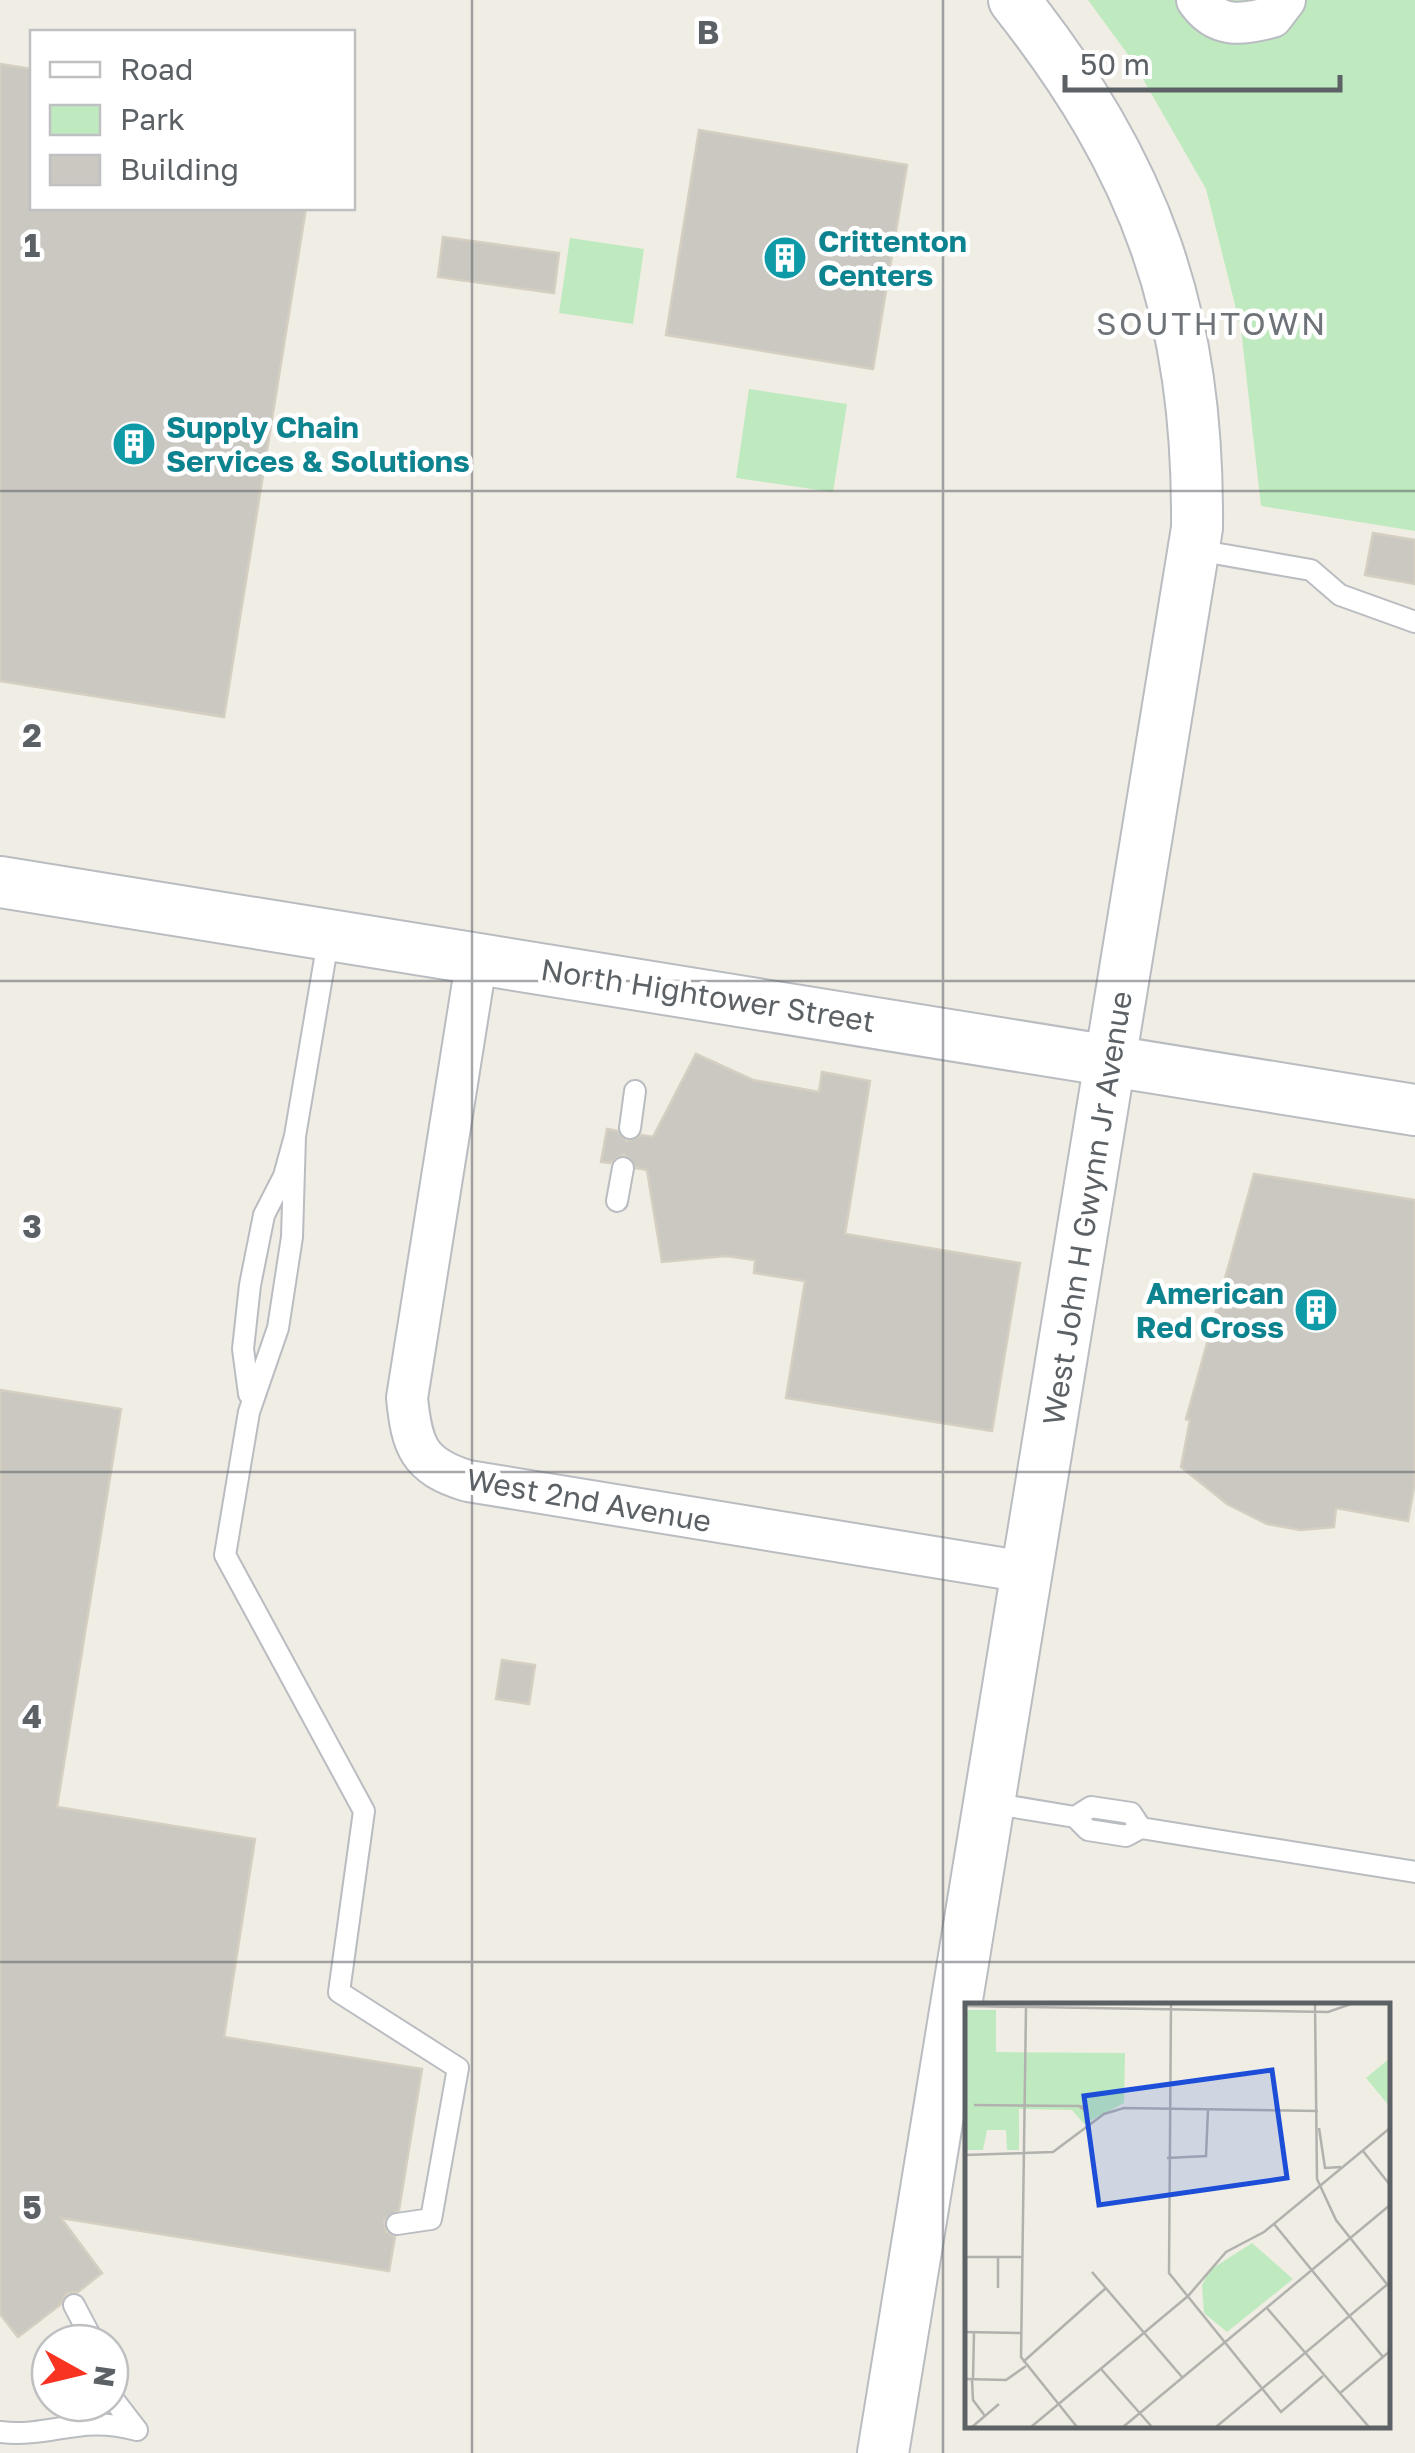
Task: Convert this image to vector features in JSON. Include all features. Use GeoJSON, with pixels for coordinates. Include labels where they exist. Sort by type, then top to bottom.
{"type":"FeatureCollection","features":[{"type":"Feature","properties":{"kind":"street","name":"West John H Gwynn Jr Avenue"},"geometry":{"type":"LineString","coordinates":[[883,2453],[1182,609],[1196,550],[1199,465],[1194,398],[1163,263],[1148,222],[1096,117],[1071,75],[1014,0]]}},
{"type":"Feature","properties":{"kind":"street"},"geometry":{"type":"LineString","coordinates":[[1197,0],[1206,12],[1230,25],[1272,17],[1286,0]]}},
{"type":"Feature","properties":{"kind":"street","name":"North Hightower Street"},"geometry":{"type":"LineString","coordinates":[[0,882],[1415,1110]]}},
{"type":"Feature","properties":{"kind":"street","name":"West 2nd Avenue"},"geometry":{"type":"LineString","coordinates":[[476,958],[407,1398],[411,1434],[424,1460],[468,1481],[1026,1572]]}},
{"type":"Feature","properties":{"kind":"lane"},"geometry":{"type":"LineString","coordinates":[[1196,550],[1311,570],[1340,594],[1415,622]]}},
{"type":"Feature","properties":{"kind":"lane"},"geometry":{"type":"LineString","coordinates":[[330,933],[295,1136],[284,1176],[264,1215],[250,1285],[243,1349],[250,1380],[249,1412],[226,1555],[364,1811],[338,1992],[458,2068],[431,2219],[397,2224]]}},
{"type":"Feature","properties":{"kind":"lane"},"geometry":{"type":"LineString","coordinates":[[630,1128],[636,1090]]}},
{"type":"Feature","properties":{"kind":"lane"},"geometry":{"type":"LineString","coordinates":[[249,1412],[278,1328],[292,1236],[295,1136]]}},
{"type":"Feature","properties":{"kind":"lane"},"geometry":{"type":"LineString","coordinates":[[618,1201],[623,1168]]}},
{"type":"Feature","properties":{"kind":"lane"},"geometry":{"type":"LineString","coordinates":[[987,1802],[1075,1817],[1092,1807],[1130,1813],[1142,1828],[1415,1872]]}},
{"type":"Feature","properties":{"kind":"lane"},"geometry":{"type":"LineString","coordinates":[[74,2305],[83,2323]]}},
{"type":"Feature","properties":{"kind":"lane"},"geometry":{"type":"LineString","coordinates":[[111,2423],[137,2430],[130,2421]]}},
{"type":"Feature","properties":{"kind":"lane"},"geometry":{"type":"LineString","coordinates":[[0,2432],[28,2433],[90,2423]]}},
{"type":"Feature","properties":{"kind":"green space"},"geometry":{"type":"Polygon","coordinates":[[[1088,0],[1415,0],[1415,531],[1261,506],[1241,329],[1206,189],[1132,60],[1088,0]]]}},
{"type":"Feature","properties":{"kind":"green space"},"geometry":{"type":"Polygon","coordinates":[[[570,238],[644,249],[633,324],[559,313],[570,238]]]}},
{"type":"Feature","properties":{"kind":"green space"},"geometry":{"type":"Polygon","coordinates":[[[749,389],[847,404],[833,492],[736,478],[749,389]]]}},
{"type":"Feature","properties":{"kind":"building","name":"Supply Chain Services & Solutions"},"geometry":{"type":"Polygon","coordinates":[[[0,64],[30,69],[30,210],[306,210],[224,717],[0,681],[0,64]]]}},
{"type":"Feature","properties":{"kind":"building","name":"Crittenton Centers"},"geometry":{"type":"Polygon","coordinates":[[[699,130],[907,165],[873,369],[666,335],[699,130]]]}},
{"type":"Feature","properties":{"kind":"building"},"geometry":{"type":"Polygon","coordinates":[[[443,237],[559,253],[554,293],[438,277],[443,237]]]}},
{"type":"Feature","properties":{"kind":"building"},"geometry":{"type":"Polygon","coordinates":[[[1373,533],[1415,540],[1415,584],[1365,575],[1373,533]]]}},
{"type":"Feature","properties":{"kind":"building"},"geometry":{"type":"Polygon","coordinates":[[[696,1054],[753,1080],[819,1092],[822,1072],[870,1081],[845,1234],[1020,1263],[992,1431],[786,1398],[805,1281],[754,1273],[755,1260],[726,1256],[662,1262],[647,1170],[636,1168],[624,1154],[610,1163],[601,1162],[607,1129],[617,1131],[627,1141],[642,1135],[653,1137],[696,1054]]]}},
{"type":"Feature","properties":{"kind":"building","name":"American Red Cross"},"geometry":{"type":"Polygon","coordinates":[[[1254,1174],[1415,1200],[1415,1481],[1408,1521],[1336,1508],[1334,1527],[1300,1530],[1267,1524],[1227,1504],[1181,1467],[1190,1420],[1186,1419],[1254,1174]]]}},
{"type":"Feature","properties":{"kind":"building"},"geometry":{"type":"Polygon","coordinates":[[[0,1390],[121,1409],[57,1807],[255,1839],[224,2037],[422,2069],[399,2210],[384,2220],[386,2232],[395,2237],[389,2271],[61,2218],[102,2273],[78,2292],[67,2293],[60,2305],[36,2323],[30,2323],[30,2328],[18,2337],[0,2314],[0,1390]]]}},
{"type":"Feature","properties":{"kind":"building"},"geometry":{"type":"Polygon","coordinates":[[[502,1660],[535,1665],[529,1704],[496,1699],[502,1660]]]}},
{"type":"Feature","properties":{"kind":"place","name":"Crittenton Centers"},"geometry":{"type":"Point","coordinates":[785,258]}},
{"type":"Feature","properties":{"kind":"place","name":"Supply Chain Services & Solutions"},"geometry":{"type":"Point","coordinates":[134,444]}},
{"type":"Feature","properties":{"kind":"place","name":"American Red Cross"},"geometry":{"type":"Point","coordinates":[1316,1310]}},
{"type":"Feature","properties":{"kind":"district","name":"SOUTHTOWN"},"geometry":{"type":"Point","coordinates":[1212,323]}}]}
